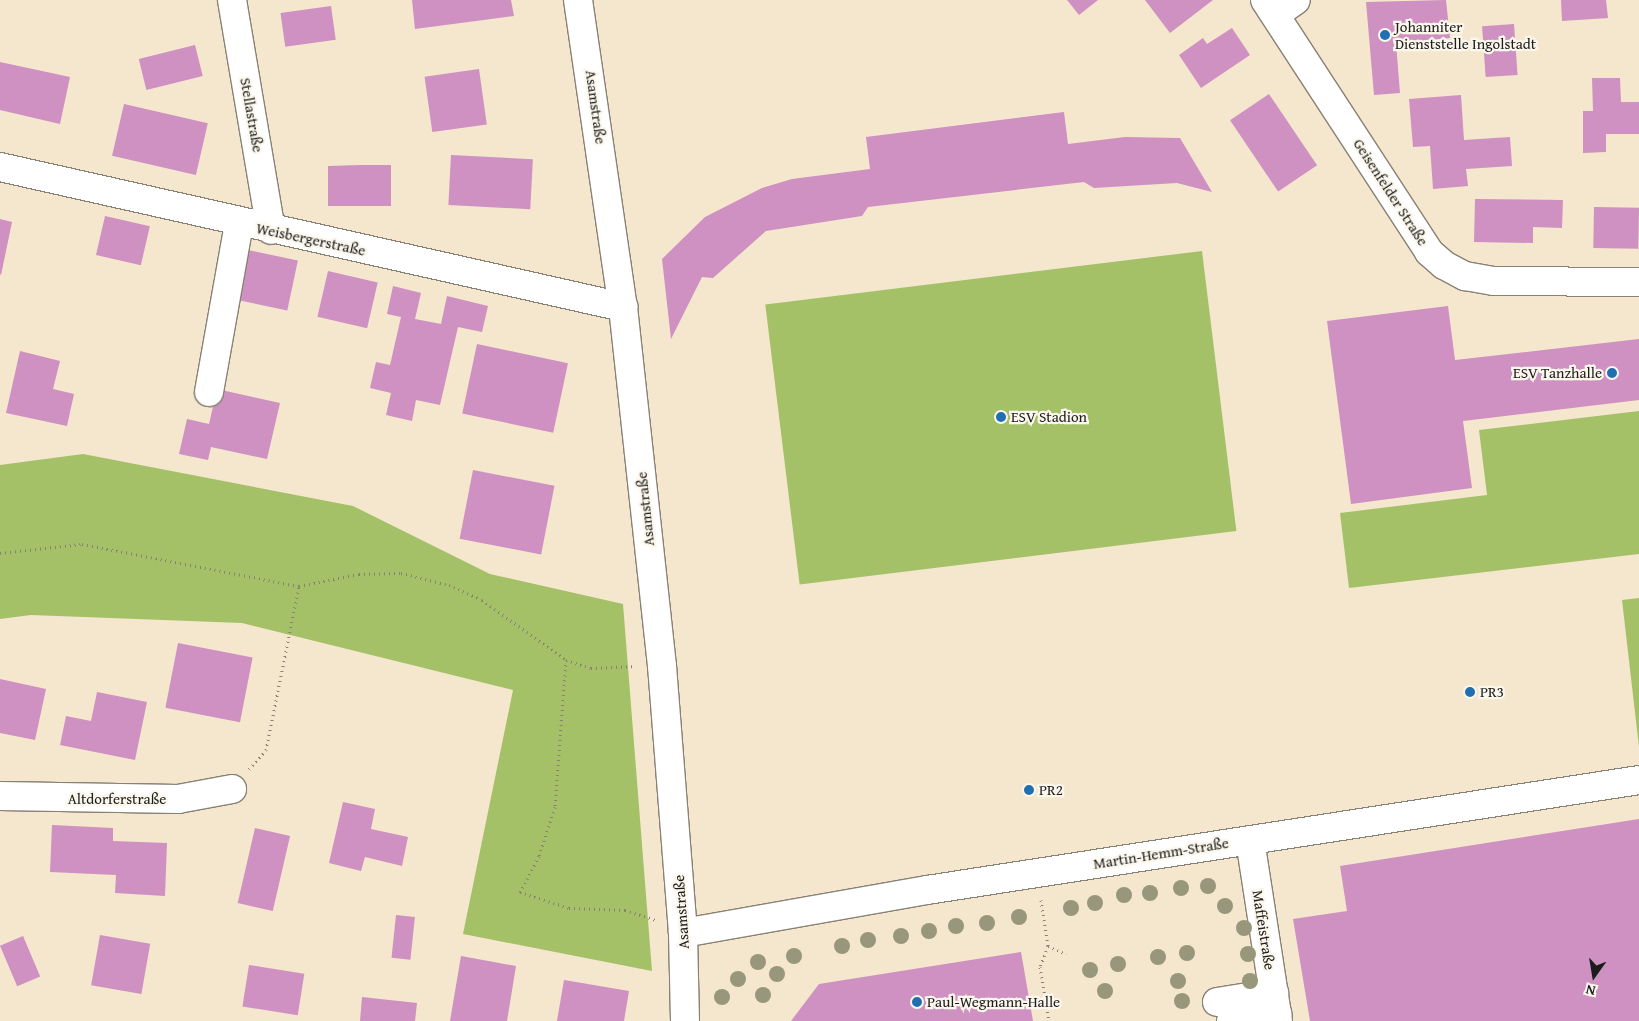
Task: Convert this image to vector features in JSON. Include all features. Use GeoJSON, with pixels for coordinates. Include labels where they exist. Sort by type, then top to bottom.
{"type":"FeatureCollection","features":[{"type":"Feature","properties":{"kind":"street","name":"Stellastraße"},"geometry":{"type":"LineString","coordinates":[[232,0],[271,230]]}},
{"type":"Feature","properties":{"kind":"street","name":"Asamstraße"},"geometry":{"type":"LineString","coordinates":[[578,0],[623,307],[662,666],[683,933],[686,1021]]}},
{"type":"Feature","properties":{"kind":"street","name":"Geisenfelder Straße"},"geometry":{"type":"LineString","coordinates":[[1279,5],[1429,252],[1444,265],[1465,276],[1494,281],[1639,282]]}},
{"type":"Feature","properties":{"kind":"street","name":"Weisbergerstraße"},"geometry":{"type":"LineString","coordinates":[[0,167],[239,223],[623,307]]}},
{"type":"Feature","properties":{"kind":"street"},"geometry":{"type":"LineString","coordinates":[[209,392],[239,223]]}},
{"type":"Feature","properties":{"kind":"street","name":"Martin-Hemm-Straße"},"geometry":{"type":"LineString","coordinates":[[683,933],[1037,873],[1639,780]]}},
{"type":"Feature","properties":{"kind":"street","name":"Altdorferstraße"},"geometry":{"type":"LineString","coordinates":[[0,796],[178,799],[232,789]]}},
{"type":"Feature","properties":{"kind":"street","name":"Maffeistraße"},"geometry":{"type":"LineString","coordinates":[[1250,840],[1276,1009]]}},
{"type":"Feature","properties":{"kind":"street"},"geometry":{"type":"LineString","coordinates":[[1224,1012],[1276,1009]]}},
{"type":"Feature","properties":{"kind":"path"},"geometry":{"type":"LineString","coordinates":[[0,553],[82,544],[299,586],[359,574],[401,573],[449,585],[482,600],[566,660],[591,668],[662,666]]}},
{"type":"Feature","properties":{"kind":"path"},"geometry":{"type":"LineString","coordinates":[[232,789],[266,750],[299,586]]}},
{"type":"Feature","properties":{"kind":"path"},"geometry":{"type":"LineString","coordinates":[[566,660],[555,808],[539,856],[520,892],[569,908],[626,910],[655,920]]}},
{"type":"Feature","properties":{"kind":"path"},"geometry":{"type":"LineString","coordinates":[[1037,873],[1048,946],[1040,967],[1049,1021]]}},
{"type":"Feature","properties":{"kind":"path"},"geometry":{"type":"LineString","coordinates":[[1048,946],[1066,954]]}},
{"type":"Feature","properties":{"kind":"green space","name":"ESV Stadion"},"geometry":{"type":"Polygon","coordinates":[[[1202,251],[1236,531],[800,585],[765,305],[1202,251]]]}},
{"type":"Feature","properties":{"kind":"green space"},"geometry":{"type":"Polygon","coordinates":[[[1639,411],[1639,554],[1349,588],[1340,513],[1487,495],[1479,430],[1639,411]]]}},
{"type":"Feature","properties":{"kind":"green space"},"geometry":{"type":"Polygon","coordinates":[[[83,454],[353,506],[490,574],[623,604],[652,971],[463,934],[513,690],[242,623],[31,615],[0,619],[0,465],[83,454]]]}},
{"type":"Feature","properties":{"kind":"green space"},"geometry":{"type":"Polygon","coordinates":[[[1639,598],[1639,747],[1622,600],[1639,598]]]}},
{"type":"Feature","properties":{"kind":"building"},"geometry":{"type":"Polygon","coordinates":[[[412,0],[511,0],[514,16],[415,29],[412,0]]]}},
{"type":"Feature","properties":{"kind":"building"},"geometry":{"type":"Polygon","coordinates":[[[1067,0],[1098,0],[1079,15],[1067,0]]]}},
{"type":"Feature","properties":{"kind":"building"},"geometry":{"type":"Polygon","coordinates":[[[1145,0],[1213,0],[1170,33],[1145,0]]]}},
{"type":"Feature","properties":{"kind":"building"},"geometry":{"type":"Polygon","coordinates":[[[1446,0],[1450,38],[1396,43],[1400,93],[1374,95],[1366,2],[1446,0]]]}},
{"type":"Feature","properties":{"kind":"building"},"geometry":{"type":"Polygon","coordinates":[[[1561,0],[1606,0],[1608,18],[1562,21],[1561,0]]]}},
{"type":"Feature","properties":{"kind":"building"},"geometry":{"type":"Polygon","coordinates":[[[331,6],[336,40],[285,47],[280,13],[331,6]]]}},
{"type":"Feature","properties":{"kind":"building"},"geometry":{"type":"Polygon","coordinates":[[[1514,24],[1518,75],[1486,77],[1482,26],[1514,24]]]}},
{"type":"Feature","properties":{"kind":"building"},"geometry":{"type":"Polygon","coordinates":[[[1232,28],[1250,55],[1201,88],[1179,55],[1203,38],[1207,44],[1232,28]]]}},
{"type":"Feature","properties":{"kind":"building"},"geometry":{"type":"Polygon","coordinates":[[[195,45],[203,76],[146,90],[139,59],[195,45]]]}},
{"type":"Feature","properties":{"kind":"building"},"geometry":{"type":"Polygon","coordinates":[[[0,62],[70,77],[60,124],[0,110],[0,62]]]}},
{"type":"Feature","properties":{"kind":"building"},"geometry":{"type":"Polygon","coordinates":[[[479,69],[487,124],[432,132],[425,77],[479,69]]]}},
{"type":"Feature","properties":{"kind":"building"},"geometry":{"type":"Polygon","coordinates":[[[1592,78],[1620,78],[1621,102],[1639,102],[1639,134],[1606,134],[1606,152],[1583,153],[1583,111],[1593,111],[1592,78]]]}},
{"type":"Feature","properties":{"kind":"building"},"geometry":{"type":"Polygon","coordinates":[[[1269,94],[1317,165],[1278,192],[1230,120],[1269,94]]]}},
{"type":"Feature","properties":{"kind":"building"},"geometry":{"type":"Polygon","coordinates":[[[1461,95],[1464,140],[1510,137],[1512,166],[1466,169],[1468,186],[1433,189],[1430,146],[1413,147],[1409,99],[1461,95]]]}},
{"type":"Feature","properties":{"kind":"building"},"geometry":{"type":"Polygon","coordinates":[[[124,104],[208,123],[196,175],[112,156],[124,104]]]}},
{"type":"Feature","properties":{"kind":"building"},"geometry":{"type":"Polygon","coordinates":[[[1064,112],[1068,144],[1125,137],[1180,138],[1212,192],[1177,183],[1094,188],[1084,182],[868,207],[862,216],[766,231],[713,278],[702,277],[671,339],[662,259],[705,217],[762,188],[792,179],[870,169],[866,137],[1064,112]]]}},
{"type":"Feature","properties":{"kind":"building"},"geometry":{"type":"Polygon","coordinates":[[[451,155],[533,159],[530,209],[448,205],[451,155]]]}},
{"type":"Feature","properties":{"kind":"building"},"geometry":{"type":"Polygon","coordinates":[[[391,165],[391,206],[328,206],[328,166],[391,165]]]}},
{"type":"Feature","properties":{"kind":"building"},"geometry":{"type":"Polygon","coordinates":[[[1475,199],[1563,200],[1562,228],[1533,227],[1533,243],[1474,242],[1475,199]]]}},
{"type":"Feature","properties":{"kind":"building"},"geometry":{"type":"Polygon","coordinates":[[[1594,207],[1639,208],[1638,249],[1593,248],[1594,207]]]}},
{"type":"Feature","properties":{"kind":"building"},"geometry":{"type":"Polygon","coordinates":[[[105,216],[150,226],[141,265],[96,255],[105,216]]]}},
{"type":"Feature","properties":{"kind":"building"},"geometry":{"type":"Polygon","coordinates":[[[0,219],[12,222],[1,275],[0,274],[0,219]]]}},
{"type":"Feature","properties":{"kind":"building"},"geometry":{"type":"Polygon","coordinates":[[[248,250],[298,261],[287,310],[237,300],[248,250]]]}},
{"type":"Feature","properties":{"kind":"building"},"geometry":{"type":"Polygon","coordinates":[[[328,271],[378,282],[367,328],[317,317],[328,271]]]}},
{"type":"Feature","properties":{"kind":"building"},"geometry":{"type":"Polygon","coordinates":[[[393,286],[421,293],[415,319],[441,324],[447,296],[488,306],[482,332],[458,327],[440,405],[416,400],[412,421],[386,415],[391,393],[370,388],[376,362],[390,365],[401,317],[387,314],[393,286]]]}},
{"type":"Feature","properties":{"kind":"building"},"geometry":{"type":"Polygon","coordinates":[[[1448,306],[1455,360],[1639,339],[1639,400],[1463,421],[1472,488],[1351,504],[1327,321],[1448,306]]]}},
{"type":"Feature","properties":{"kind":"building"},"geometry":{"type":"Polygon","coordinates":[[[477,344],[568,363],[553,433],[462,413],[477,344]]]}},
{"type":"Feature","properties":{"kind":"building"},"geometry":{"type":"Polygon","coordinates":[[[20,351],[60,361],[53,389],[74,394],[67,426],[6,413],[20,351]]]}},
{"type":"Feature","properties":{"kind":"building"},"geometry":{"type":"Polygon","coordinates":[[[217,389],[280,403],[267,459],[211,447],[208,460],[179,454],[187,419],[209,424],[217,389]]]}},
{"type":"Feature","properties":{"kind":"building"},"geometry":{"type":"Polygon","coordinates":[[[473,470],[554,486],[541,555],[460,539],[473,470]]]}},
{"type":"Feature","properties":{"kind":"building"},"geometry":{"type":"Polygon","coordinates":[[[178,643],[253,658],[240,722],[165,708],[178,643]]]}},
{"type":"Feature","properties":{"kind":"building"},"geometry":{"type":"Polygon","coordinates":[[[0,679],[46,689],[35,740],[0,733],[0,679]]]}},
{"type":"Feature","properties":{"kind":"building"},"geometry":{"type":"Polygon","coordinates":[[[97,692],[147,702],[135,760],[60,745],[66,716],[91,721],[97,692]]]}},
{"type":"Feature","properties":{"kind":"building"},"geometry":{"type":"Polygon","coordinates":[[[343,802],[375,809],[371,829],[408,837],[402,866],[365,857],[361,871],[329,863],[343,802]]]}},
{"type":"Feature","properties":{"kind":"building"},"geometry":{"type":"Polygon","coordinates":[[[1639,819],[1639,1021],[1310,1021],[1293,919],[1347,911],[1340,866],[1639,819]]]}},
{"type":"Feature","properties":{"kind":"building"},"geometry":{"type":"Polygon","coordinates":[[[52,825],[113,828],[113,841],[167,843],[165,896],[115,893],[116,875],[50,872],[52,825]]]}},
{"type":"Feature","properties":{"kind":"building"},"geometry":{"type":"Polygon","coordinates":[[[255,828],[290,836],[273,911],[238,903],[255,828]]]}},
{"type":"Feature","properties":{"kind":"building"},"geometry":{"type":"Polygon","coordinates":[[[396,915],[415,917],[410,960],[392,958],[396,915]]]}},
{"type":"Feature","properties":{"kind":"building"},"geometry":{"type":"Polygon","coordinates":[[[100,935],[150,944],[141,994],[91,985],[100,935]]]}},
{"type":"Feature","properties":{"kind":"building"},"geometry":{"type":"Polygon","coordinates":[[[23,936],[40,977],[17,986],[0,946],[23,936]]]}},
{"type":"Feature","properties":{"kind":"building","name":"Paul-Wegmann-Halle"},"geometry":{"type":"Polygon","coordinates":[[[1021,952],[1033,1021],[791,1021],[819,984],[1021,952]]]}},
{"type":"Feature","properties":{"kind":"building"},"geometry":{"type":"Polygon","coordinates":[[[461,956],[516,966],[507,1021],[450,1021],[461,956]]]}},
{"type":"Feature","properties":{"kind":"building"},"geometry":{"type":"Polygon","coordinates":[[[249,965],[304,974],[298,1015],[242,1006],[249,965]]]}},
{"type":"Feature","properties":{"kind":"building"},"geometry":{"type":"Polygon","coordinates":[[[564,980],[629,991],[624,1021],[557,1021],[564,980]]]}},
{"type":"Feature","properties":{"kind":"building"},"geometry":{"type":"Polygon","coordinates":[[[362,997],[417,1003],[415,1021],[360,1021],[362,997]]]}},
{"type":"Feature","properties":{"kind":"place","name":"Johanniter Dienststelle Ingolstadt"},"geometry":{"type":"Point","coordinates":[1385,35]}},
{"type":"Feature","properties":{"kind":"place","name":"ESV Tanzhalle"},"geometry":{"type":"Point","coordinates":[1612,373]}},
{"type":"Feature","properties":{"kind":"place","name":"ESV Stadion"},"geometry":{"type":"Point","coordinates":[1001,417]}},
{"type":"Feature","properties":{"kind":"place","name":"PR3"},"geometry":{"type":"Point","coordinates":[1470,692]}},
{"type":"Feature","properties":{"kind":"place","name":"PR2"},"geometry":{"type":"Point","coordinates":[1029,790]}},
{"type":"Feature","properties":{"kind":"place","name":"Paul-Wegmann-Halle"},"geometry":{"type":"Point","coordinates":[917,1002]}}]}
